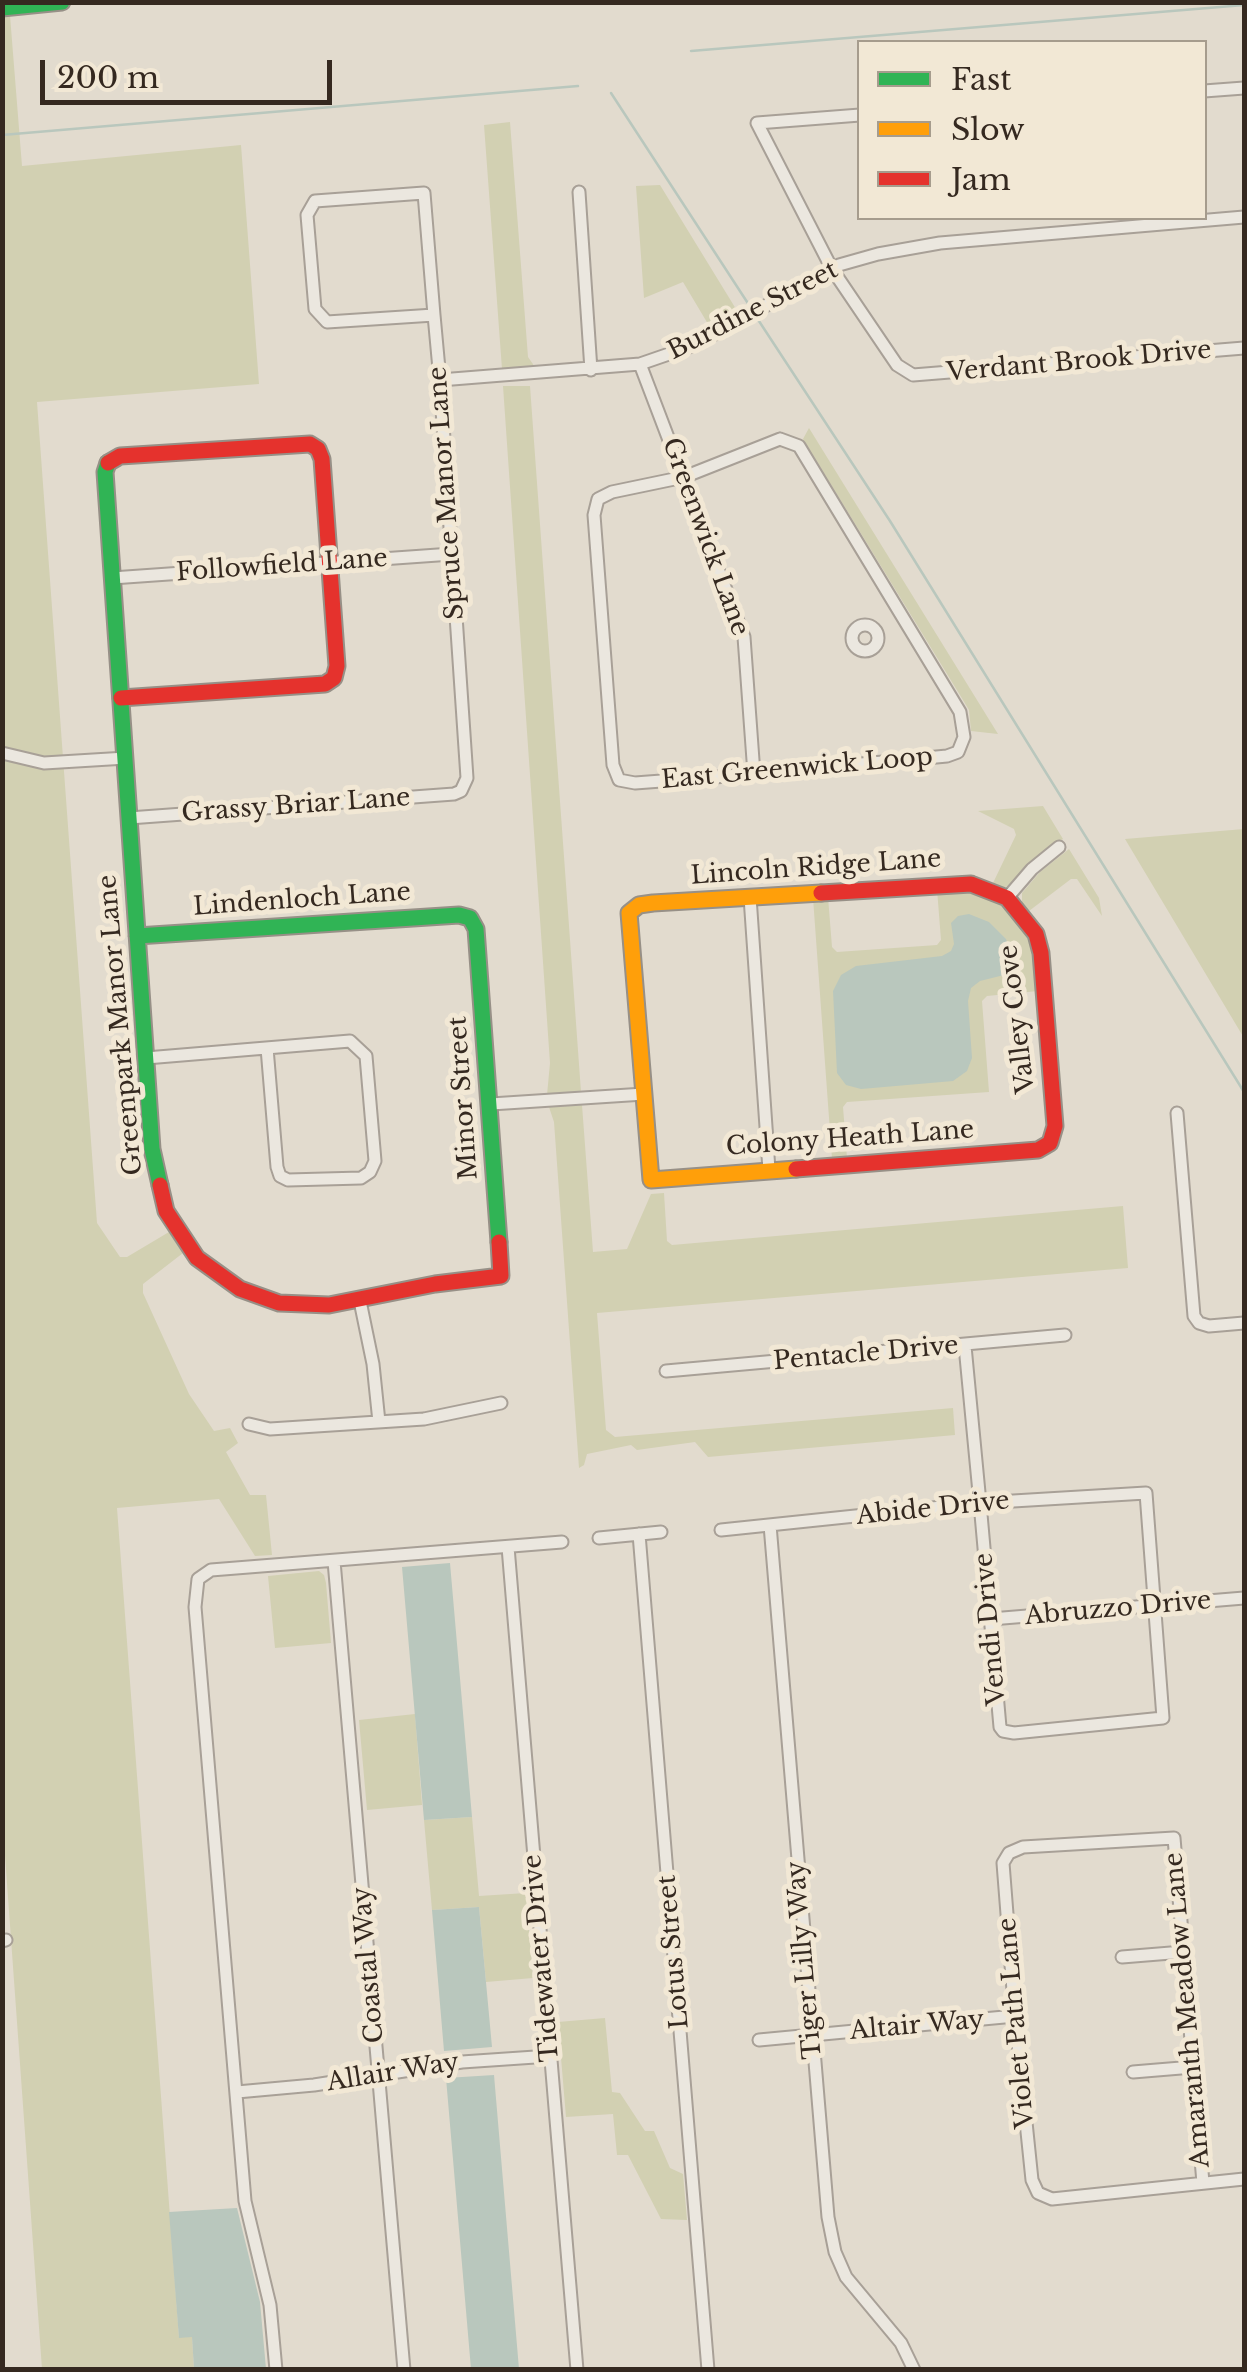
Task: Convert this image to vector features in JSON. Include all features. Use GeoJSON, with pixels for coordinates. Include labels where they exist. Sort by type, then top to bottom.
{"type":"FeatureCollection","features":[{"type":"Feature","properties":{"kind":"main road"},"geometry":{"type":"LineString","coordinates":[[2,8],[62,2]]}},
{"type":"Feature","properties":{"kind":"main road","name":"Greenpark Manor Lane"},"geometry":{"type":"LineString","coordinates":[[330,562],[322,459],[310,444],[120,456],[109,461],[104,472],[152,1149],[166,1211],[197,1258],[240,1289],[279,1303],[329,1305],[435,1284],[501,1276]]}},
{"type":"Feature","properties":{"kind":"main road"},"geometry":{"type":"LineString","coordinates":[[120,698],[324,684],[334,678],[337,666],[330,562]]}},
{"type":"Feature","properties":{"kind":"main road","name":"Lincoln Ridge Lane"},"geometry":{"type":"LineString","coordinates":[[644,1094],[630,913],[639,905],[971,884],[1007,898]]}},
{"type":"Feature","properties":{"kind":"main road","name":"Valley Cove"},"geometry":{"type":"LineString","coordinates":[[1007,898],[1036,934],[1041,953],[1055,1126],[1050,1143]]}},
{"type":"Feature","properties":{"kind":"main road","name":"Lindenloch Lane"},"geometry":{"type":"LineString","coordinates":[[137,936],[459,915],[470,918]]}},
{"type":"Feature","properties":{"kind":"main road","name":"Minor Street"},"geometry":{"type":"LineString","coordinates":[[470,918],[476,930],[501,1276]]}},
{"type":"Feature","properties":{"kind":"main road","name":"Colony Heath Lane"},"geometry":{"type":"LineString","coordinates":[[644,1094],[651,1180],[1038,1150],[1050,1143]]}},
{"type":"Feature","properties":{"kind":"street"},"geometry":{"type":"LineString","coordinates":[[1207,91],[1244,88]]}},
{"type":"Feature","properties":{"kind":"street"},"geometry":{"type":"LineString","coordinates":[[832,269],[756,123],[857,116]]}},
{"type":"Feature","properties":{"kind":"street"},"geometry":{"type":"LineString","coordinates":[[578,192],[591,370]]}},
{"type":"Feature","properties":{"kind":"street","name":"Spruce Manor Lane"},"geometry":{"type":"LineString","coordinates":[[434,315],[327,322],[315,309],[307,215],[315,201],[424,193],[440,380],[468,778],[462,791]]}},
{"type":"Feature","properties":{"kind":"street","name":"Burdine Street"},"geometry":{"type":"LineString","coordinates":[[1207,219],[1244,216]]}},
{"type":"Feature","properties":{"kind":"street","name":"Burdine Street"},"geometry":{"type":"LineString","coordinates":[[440,380],[640,364],[695,345],[787,291],[832,269],[878,254],[940,243],[1199,220]]}},
{"type":"Feature","properties":{"kind":"street","name":"Verdant Brook Drive"},"geometry":{"type":"LineString","coordinates":[[832,269],[897,365],[912,375],[1244,348]]}},
{"type":"Feature","properties":{"kind":"street","name":"Greenwick Lane"},"geometry":{"type":"LineString","coordinates":[[640,364],[744,637],[754,774]]}},
{"type":"Feature","properties":{"kind":"street"},"geometry":{"type":"LineString","coordinates":[[684,477],[780,440],[799,446],[900,617],[876,630]]}},
{"type":"Feature","properties":{"kind":"street","name":"East Greenwick Loop"},"geometry":{"type":"LineString","coordinates":[[684,477],[612,492],[598,498],[594,515],[614,765],[619,780],[635,783],[754,774],[958,752],[964,737],[960,712],[900,617]]}},
{"type":"Feature","properties":{"kind":"street","name":"Followfield Lane"},"geometry":{"type":"LineString","coordinates":[[112,578],[452,554]]}},
{"type":"Feature","properties":{"kind":"street"},"geometry":{"type":"LineString","coordinates":[[2,753],[44,763],[126,758]]}},
{"type":"Feature","properties":{"kind":"street","name":"Grassy Briar Lane"},"geometry":{"type":"LineString","coordinates":[[129,818],[462,791]]}},
{"type":"Feature","properties":{"kind":"street"},"geometry":{"type":"LineString","coordinates":[[1007,898],[1032,869],[1059,847]]}},
{"type":"Feature","properties":{"kind":"street"},"geometry":{"type":"LineString","coordinates":[[750,897],[769,1170]]}},
{"type":"Feature","properties":{"kind":"street"},"geometry":{"type":"LineString","coordinates":[[146,1058],[350,1041],[366,1056],[374,1161],[370,1172],[361,1178],[288,1180],[280,1176],[267,1048]]}},
{"type":"Feature","properties":{"kind":"street"},"geometry":{"type":"LineString","coordinates":[[491,1104],[644,1094]]}},
{"type":"Feature","properties":{"kind":"street"},"geometry":{"type":"LineString","coordinates":[[1177,1113],[1194,1316],[1199,1323],[1209,1326],[1244,1323]]}},
{"type":"Feature","properties":{"kind":"street"},"geometry":{"type":"LineString","coordinates":[[360,1301],[380,1422]]}},
{"type":"Feature","properties":{"kind":"street","name":"Pentacle Drive"},"geometry":{"type":"LineString","coordinates":[[666,1370],[1065,1335]]}},
{"type":"Feature","properties":{"kind":"street","name":"Vendi Drive"},"geometry":{"type":"LineString","coordinates":[[965,1346],[1003,1731],[1163,1718],[1156,1606]]}},
{"type":"Feature","properties":{"kind":"street"},"geometry":{"type":"LineString","coordinates":[[249,1424],[270,1429],[380,1422],[438,1417],[501,1403]]}},
{"type":"Feature","properties":{"kind":"street","name":"Abide Drive"},"geometry":{"type":"LineString","coordinates":[[721,1530],[980,1503],[1146,1494],[1156,1606]]}},
{"type":"Feature","properties":{"kind":"street","name":"Tiger Lilly Way"},"geometry":{"type":"LineString","coordinates":[[770,1525],[828,2217],[836,2252],[853,2288],[901,2343],[914,2370]]}},
{"type":"Feature","properties":{"kind":"street"},"geometry":{"type":"LineString","coordinates":[[599,1538],[662,1532]]}},
{"type":"Feature","properties":{"kind":"street","name":"Lotus Street"},"geometry":{"type":"LineString","coordinates":[[639,1534],[708,2370]]}},
{"type":"Feature","properties":{"kind":"street"},"geometry":{"type":"LineString","coordinates":[[276,2370],[270,2305],[245,2201],[195,1607],[198,1579],[211,1570],[562,1542]]}},
{"type":"Feature","properties":{"kind":"street","name":"Tidewater Drive"},"geometry":{"type":"LineString","coordinates":[[508,1546],[577,2370]]}},
{"type":"Feature","properties":{"kind":"street","name":"Coastal Way"},"geometry":{"type":"LineString","coordinates":[[334,1561],[404,2370]]}},
{"type":"Feature","properties":{"kind":"street","name":"Abruzzo Drive"},"geometry":{"type":"LineString","coordinates":[[991,1619],[1244,1598]]}},
{"type":"Feature","properties":{"kind":"street","name":"Violet Path Lane"},"geometry":{"type":"LineString","coordinates":[[1174,1838],[1022,1847],[1009,1853],[1003,1863],[1015,2016],[1032,2180],[1038,2193],[1052,2199],[1203,2182]]}},
{"type":"Feature","properties":{"kind":"street","name":"Amaranth Meadow Lane"},"geometry":{"type":"LineString","coordinates":[[1174,1838],[1203,2182]]}},
{"type":"Feature","properties":{"kind":"street"},"geometry":{"type":"LineString","coordinates":[[1122,1956],[1184,1952]]}},
{"type":"Feature","properties":{"kind":"street","name":"Altair Way"},"geometry":{"type":"LineString","coordinates":[[759,2040],[1015,2016]]}},
{"type":"Feature","properties":{"kind":"street","name":"Allair Way"},"geometry":{"type":"LineString","coordinates":[[237,2092],[314,2085],[462,2062],[550,2056]]}},
{"type":"Feature","properties":{"kind":"street"},"geometry":{"type":"LineString","coordinates":[[1133,2072],[1193,2067]]}},
{"type":"Feature","properties":{"kind":"street"},"geometry":{"type":"LineString","coordinates":[[1203,2182],[1244,2179]]}},
{"type":"Feature","properties":{"kind":"shaded area"},"geometry":{"type":"Polygon","coordinates":[[[2,3],[9,3],[22,166],[241,145],[259,384],[37,402],[97,1223],[120,1257],[127,1257],[169,1232],[183,1253],[143,1284],[143,1293],[189,1394],[214,1431],[230,1428],[238,1443],[226,1452],[250,1495],[266,1495],[272,1555],[255,1556],[219,1499],[117,1508],[179,2337],[192,2336],[194,2369],[42,2369],[2,1814],[2,3]]]}},
{"type":"Feature","properties":{"kind":"shaded area"},"geometry":{"type":"Polygon","coordinates":[[[510,122],[528,357],[535,367],[502,369],[484,125],[510,122]]]}},
{"type":"Feature","properties":{"kind":"shaded area"},"geometry":{"type":"Polygon","coordinates":[[[660,185],[736,309],[708,324],[683,282],[644,298],[636,186],[660,185]]]}},
{"type":"Feature","properties":{"kind":"shaded area"},"geometry":{"type":"Polygon","coordinates":[[[503,386],[530,386],[581,1092],[547,1095],[550,1063],[503,386]]]}},
{"type":"Feature","properties":{"kind":"shaded area"},"geometry":{"type":"Polygon","coordinates":[[[809,428],[998,734],[971,731],[969,710],[803,439],[809,428]]]}},
{"type":"Feature","properties":{"kind":"shaded area"},"geometry":{"type":"Polygon","coordinates":[[[1043,806],[1063,839],[1033,860],[1011,885],[1002,888],[993,883],[1016,835],[1014,829],[978,811],[1043,806]]]}},
{"type":"Feature","properties":{"kind":"shaded area"},"geometry":{"type":"Polygon","coordinates":[[[1244,829],[1244,1038],[1125,839],[1244,829]]]}},
{"type":"Feature","properties":{"kind":"shaded area"},"geometry":{"type":"Polygon","coordinates":[[[1069,849],[1099,898],[1102,916],[1077,879],[1071,879],[1029,911],[1022,905],[1022,893],[1040,872],[1069,849]]]}},
{"type":"Feature","properties":{"kind":"shaded area"},"geometry":{"type":"Polygon","coordinates":[[[937,889],[976,892],[1006,906],[1032,943],[1038,991],[987,996],[982,1001],[989,1092],[847,1102],[843,1107],[847,1158],[832,1159],[813,898],[828,897],[832,947],[837,952],[937,945],[941,940],[937,889]]]}},
{"type":"Feature","properties":{"kind":"shaded area"},"geometry":{"type":"Polygon","coordinates":[[[969,914],[989,922],[1006,939],[1015,965],[1012,973],[980,981],[971,988],[968,1001],[972,1058],[967,1071],[953,1081],[861,1089],[846,1085],[837,1073],[833,991],[841,975],[856,966],[942,956],[954,944],[951,923],[958,916],[969,914]]]}},
{"type":"Feature","properties":{"kind":"shaded area"},"geometry":{"type":"Polygon","coordinates":[[[582,1105],[593,1252],[627,1249],[651,1194],[664,1193],[667,1241],[672,1245],[1123,1206],[1128,1268],[597,1313],[606,1430],[615,1437],[953,1408],[955,1435],[708,1457],[695,1442],[637,1450],[631,1445],[587,1454],[579,1468],[554,1122],[549,1107],[582,1105]]]}},
{"type":"Feature","properties":{"kind":"shaded area"},"geometry":{"type":"Polygon","coordinates":[[[450,1563],[472,1817],[424,1820],[402,1567],[450,1563]]]}},
{"type":"Feature","properties":{"kind":"shaded area"},"geometry":{"type":"Polygon","coordinates":[[[319,1571],[326,1583],[331,1643],[275,1648],[268,1576],[319,1571]]]}},
{"type":"Feature","properties":{"kind":"shaded area"},"geometry":{"type":"Polygon","coordinates":[[[415,1714],[422,1805],[367,1810],[359,1720],[415,1714]]]}},
{"type":"Feature","properties":{"kind":"shaded area"},"geometry":{"type":"Polygon","coordinates":[[[472,1817],[479,1896],[526,1893],[533,1978],[486,1982],[479,1907],[432,1910],[424,1820],[472,1817]]]}},
{"type":"Feature","properties":{"kind":"shaded area"},"geometry":{"type":"Polygon","coordinates":[[[479,1907],[492,2047],[444,2051],[432,1910],[479,1907]]]}},
{"type":"Feature","properties":{"kind":"shaded area"},"geometry":{"type":"Polygon","coordinates":[[[605,2018],[612,2092],[620,2093],[645,2131],[654,2131],[670,2168],[683,2174],[687,2220],[661,2219],[628,2155],[617,2155],[613,2114],[566,2117],[558,2022],[605,2018]]]}},
{"type":"Feature","properties":{"kind":"shaded area"},"geometry":{"type":"Polygon","coordinates":[[[494,2075],[519,2369],[471,2369],[446,2078],[494,2075]]]}},
{"type":"Feature","properties":{"kind":"shaded area"},"geometry":{"type":"Polygon","coordinates":[[[237,2208],[260,2302],[266,2369],[194,2369],[192,2337],[179,2338],[169,2212],[237,2208]]]}},
{"type":"Feature","properties":{"kind":"waterway"},"geometry":{"type":"LineString","coordinates":[[691,51],[1244,5]]}},
{"type":"Feature","properties":{"kind":"waterway"},"geometry":{"type":"LineString","coordinates":[[2,135],[578,86]]}},
{"type":"Feature","properties":{"kind":"waterway"},"geometry":{"type":"LineString","coordinates":[[611,93],[751,308]]}},
{"type":"Feature","properties":{"kind":"waterway"},"geometry":{"type":"LineString","coordinates":[[755,315],[890,521],[1244,1092]]}},
{"type":"Feature","properties":{"kind":"traffic: fast"},"geometry":{"type":"LineString","coordinates":[[2,8],[62,2]]}},
{"type":"Feature","properties":{"kind":"traffic: fast"},"geometry":{"type":"LineString","coordinates":[[108,463],[105,472],[152,1149],[160,1185]]}},
{"type":"Feature","properties":{"kind":"traffic: fast"},"geometry":{"type":"LineString","coordinates":[[137,936],[459,915],[470,918],[476,929],[499,1242]]}},
{"type":"Feature","properties":{"kind":"traffic: slow"},"geometry":{"type":"LineString","coordinates":[[796,1169],[651,1180],[629,913],[639,905],[653,903],[821,893]]}},
{"type":"Feature","properties":{"kind":"traffic: jam"},"geometry":{"type":"LineString","coordinates":[[108,463],[120,456],[310,444],[318,449],[322,459],[337,666],[334,678],[325,684],[121,698]]}},
{"type":"Feature","properties":{"kind":"traffic: jam"},"geometry":{"type":"LineString","coordinates":[[796,1169],[1038,1150],[1050,1143],[1055,1126],[1041,953],[1036,934],[1007,898],[971,884]]}},
{"type":"Feature","properties":{"kind":"traffic: jam"},"geometry":{"type":"LineString","coordinates":[[821,893],[971,884]]}},
{"type":"Feature","properties":{"kind":"traffic: jam"},"geometry":{"type":"LineString","coordinates":[[160,1185],[166,1211],[197,1258],[240,1289],[279,1303],[329,1305],[435,1284],[501,1276],[499,1242]]}}]}
